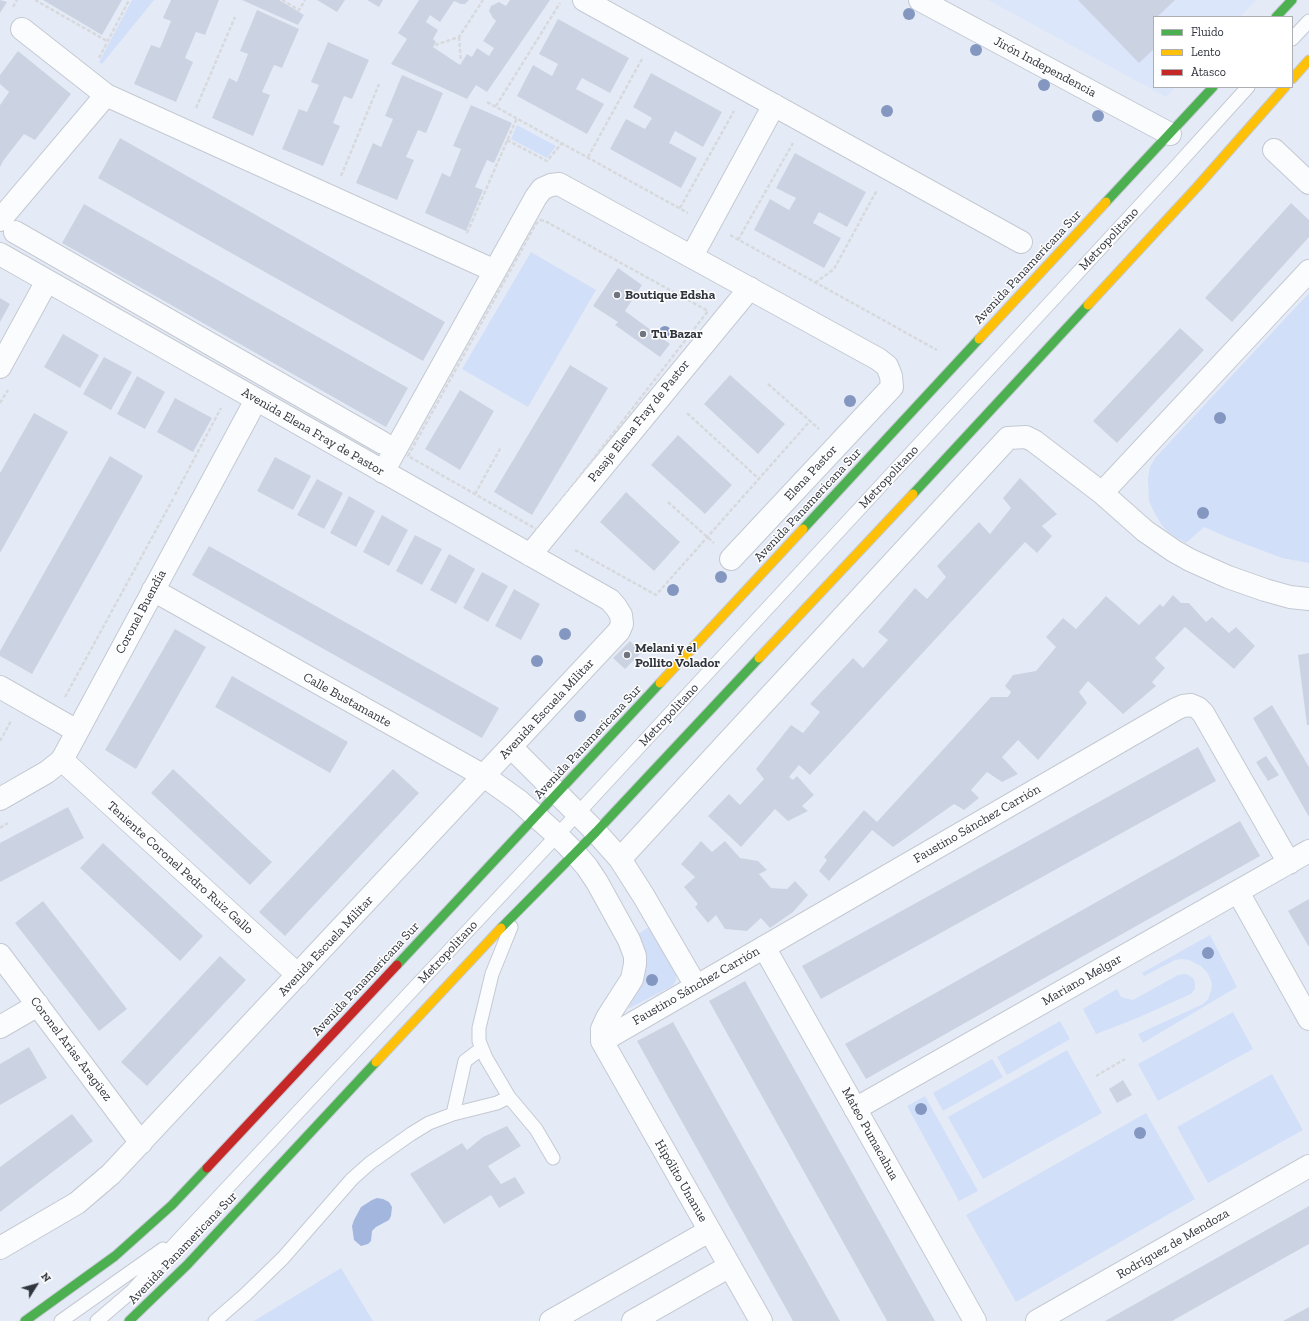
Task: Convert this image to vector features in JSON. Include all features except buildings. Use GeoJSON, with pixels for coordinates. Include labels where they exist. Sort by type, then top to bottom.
{"type":"FeatureCollection","features":[{"type":"Feature","properties":{"kind":"main road"},"geometry":{"type":"LineString","coordinates":[[1277,16],[1292,0]]}},
{"type":"Feature","properties":{"kind":"main road"},"geometry":{"type":"LineString","coordinates":[[1293,78],[1309,60]]}},
{"type":"Feature","properties":{"kind":"main road","name":"Avenida Panamericana Sur"},"geometry":{"type":"LineString","coordinates":[[24,1321],[115,1256],[172,1205],[537,816],[1212,88]]}},
{"type":"Feature","properties":{"kind":"main road","name":"Avenida Panamericana Sur"},"geometry":{"type":"LineString","coordinates":[[129,1321],[187,1265],[518,910],[596,832],[992,409],[1197,186],[1284,88]]}},
{"type":"Feature","properties":{"kind":"street"},"geometry":{"type":"LineString","coordinates":[[584,0],[1021,242]]}},
{"type":"Feature","properties":{"kind":"street","name":"Jirón Independencia"},"geometry":{"type":"LineString","coordinates":[[920,0],[1170,134]]}},
{"type":"Feature","properties":{"kind":"street"},"geometry":{"type":"LineString","coordinates":[[22,29],[106,95],[495,272]]}},
{"type":"Feature","properties":{"kind":"street"},"geometry":{"type":"LineString","coordinates":[[106,95],[7,226],[384,443]]}},
{"type":"Feature","properties":{"kind":"street"},"geometry":{"type":"LineString","coordinates":[[692,256],[774,105]]}},
{"type":"Feature","properties":{"kind":"street"},"geometry":{"type":"LineString","coordinates":[[1274,150],[1309,183]]}},
{"type":"Feature","properties":{"kind":"street"},"geometry":{"type":"LineString","coordinates":[[383,472],[536,197],[542,189],[551,184],[559,184],[568,188],[750,288]]}},
{"type":"Feature","properties":{"kind":"street","name":"Avenida Elena Fray de Pastor"},"geometry":{"type":"LineString","coordinates":[[0,254],[610,600],[621,615]]}},
{"type":"Feature","properties":{"kind":"street"},"geometry":{"type":"LineString","coordinates":[[1102,493],[1309,271]]}},
{"type":"Feature","properties":{"kind":"street"},"geometry":{"type":"LineString","coordinates":[[0,367],[47,281]]}},
{"type":"Feature","properties":{"kind":"street","name":"Elena Pastor"},"geometry":{"type":"LineString","coordinates":[[731,559],[892,387],[891,376],[887,366],[878,359],[750,288]]}},
{"type":"Feature","properties":{"kind":"street","name":"Pasaje Elena Fray de Pastor"},"geometry":{"type":"LineString","coordinates":[[530,555],[750,288]]}},
{"type":"Feature","properties":{"kind":"street","name":"Coronel Buendía"},"geometry":{"type":"LineString","coordinates":[[0,799],[47,772],[62,760],[256,400]]}},
{"type":"Feature","properties":{"kind":"street"},"geometry":{"type":"LineString","coordinates":[[620,859],[1008,438],[1026,437],[1034,441],[1102,493],[1150,535],[1190,560],[1221,574],[1265,590],[1290,597],[1309,599]]}},
{"type":"Feature","properties":{"kind":"street","name":"Calle Bustamante"},"geometry":{"type":"LineString","coordinates":[[153,590],[484,776],[537,816],[575,853],[587,868],[608,901],[629,940],[635,956],[632,978],[607,1018],[602,1029],[602,1041]]}},
{"type":"Feature","properties":{"kind":"street","name":"Avenida Escuela Militar"},"geometry":{"type":"LineString","coordinates":[[0,1248],[77,1203],[111,1174],[619,631],[622,624],[621,615]]}},
{"type":"Feature","properties":{"kind":"street"},"geometry":{"type":"LineString","coordinates":[[0,687],[77,731]]}},
{"type":"Feature","properties":{"kind":"street","name":"Faustino Sánchez Carrión"},"geometry":{"type":"LineString","coordinates":[[602,1041],[1183,706],[1198,708],[1203,712],[1289,863]]}},
{"type":"Feature","properties":{"kind":"street"},"geometry":{"type":"LineString","coordinates":[[511,748],[578,813],[620,859],[643,895],[696,986]]}},
{"type":"Feature","properties":{"kind":"street","name":"Teniente Coronel Pedro Ruiz Gallo"},"geometry":{"type":"LineString","coordinates":[[62,760],[298,975]]}},
{"type":"Feature","properties":{"kind":"street","name":"Mariano Melgar"},"geometry":{"type":"LineString","coordinates":[[856,1108],[1309,851]]}},
{"type":"Feature","properties":{"kind":"street"},"geometry":{"type":"LineString","coordinates":[[1238,892],[1309,1019]]}},
{"type":"Feature","properties":{"kind":"street","name":"Mateo Pumacahua"},"geometry":{"type":"LineString","coordinates":[[764,947],[975,1321]]}},
{"type":"Feature","properties":{"kind":"street","name":"Coronel Arias Aragüez"},"geometry":{"type":"LineString","coordinates":[[0,955],[141,1143]]}},
{"type":"Feature","properties":{"kind":"street"},"geometry":{"type":"LineString","coordinates":[[0,1027],[38,1005]]}},
{"type":"Feature","properties":{"kind":"street","name":"Hipólito Unanue"},"geometry":{"type":"LineString","coordinates":[[602,1041],[761,1321]]}},
{"type":"Feature","properties":{"kind":"street","name":"Rodríguez de Mendoza"},"geometry":{"type":"LineString","coordinates":[[1037,1321],[1309,1166]]}},
{"type":"Feature","properties":{"kind":"street"},"geometry":{"type":"LineString","coordinates":[[551,1321],[576,1315],[710,1231]]}},
{"type":"Feature","properties":{"kind":"street"},"geometry":{"type":"LineString","coordinates":[[633,1321],[730,1266]]}},
{"type":"Feature","properties":{"kind":"lane"},"geometry":{"type":"LineString","coordinates":[[1293,38],[1309,21]]}},
{"type":"Feature","properties":{"kind":"lane","name":"Metropolitano"},"geometry":{"type":"LineString","coordinates":[[97,1321],[132,1291],[578,813],[1247,88]]}},
{"type":"Feature","properties":{"kind":"lane"},"geometry":{"type":"LineString","coordinates":[[518,910],[504,939],[492,974],[484,1002],[478,1035],[481,1049],[509,1097],[536,1129],[553,1158]]}},
{"type":"Feature","properties":{"kind":"lane"},"geometry":{"type":"LineString","coordinates":[[453,1114],[465,1061],[481,1049]]}},
{"type":"Feature","properties":{"kind":"lane"},"geometry":{"type":"LineString","coordinates":[[215,1321],[246,1294],[283,1258],[342,1190],[362,1170],[428,1123],[509,1097]]}},
{"type":"Feature","properties":{"kind":"lane","name":"Metropolitano"},"geometry":{"type":"LineString","coordinates":[[61,1321],[184,1234]]}},
{"type":"Feature","properties":{"kind":"path"},"geometry":{"type":"LineString","coordinates":[[36,0],[108,41]]}},
{"type":"Feature","properties":{"kind":"path"},"geometry":{"type":"LineString","coordinates":[[96,64],[128,0]]}},
{"type":"Feature","properties":{"kind":"path"},"geometry":{"type":"LineString","coordinates":[[282,0],[299,10],[305,0]]}},
{"type":"Feature","properties":{"kind":"path"},"geometry":{"type":"LineString","coordinates":[[436,45],[459,36],[483,0]]}},
{"type":"Feature","properties":{"kind":"path"},"geometry":{"type":"LineString","coordinates":[[496,106],[560,3]]}},
{"type":"Feature","properties":{"kind":"path"},"geometry":{"type":"LineString","coordinates":[[193,115],[235,17]]}},
{"type":"Feature","properties":{"kind":"path"},"geometry":{"type":"LineString","coordinates":[[459,36],[461,61]]}},
{"type":"Feature","properties":{"kind":"path"},"geometry":{"type":"LineString","coordinates":[[588,157],[642,58]]}},
{"type":"Feature","properties":{"kind":"path"},"geometry":{"type":"LineString","coordinates":[[339,181],[379,84]]}},
{"type":"Feature","properties":{"kind":"path"},"geometry":{"type":"LineString","coordinates":[[487,102],[692,215]]}},
{"type":"Feature","properties":{"kind":"path"},"geometry":{"type":"LineString","coordinates":[[680,208],[735,109]]}},
{"type":"Feature","properties":{"kind":"path"},"geometry":{"type":"LineString","coordinates":[[465,238],[517,118]]}},
{"type":"Feature","properties":{"kind":"path"},"geometry":{"type":"LineString","coordinates":[[507,140],[547,161],[562,143]]}},
{"type":"Feature","properties":{"kind":"path"},"geometry":{"type":"LineString","coordinates":[[738,240],[793,142]]}},
{"type":"Feature","properties":{"kind":"path"},"geometry":{"type":"LineString","coordinates":[[815,283],[834,269],[878,189]]}},
{"type":"Feature","properties":{"kind":"path"},"geometry":{"type":"LineString","coordinates":[[540,220],[545,221],[708,311]]}},
{"type":"Feature","properties":{"kind":"path"},"geometry":{"type":"LineString","coordinates":[[725,233],[938,350]]}},
{"type":"Feature","properties":{"kind":"path"},"geometry":{"type":"LineString","coordinates":[[768,384],[837,445]]}},
{"type":"Feature","properties":{"kind":"path"},"geometry":{"type":"LineString","coordinates":[[65,696],[223,404]]}},
{"type":"Feature","properties":{"kind":"path"},"geometry":{"type":"LineString","coordinates":[[687,413],[759,479]]}},
{"type":"Feature","properties":{"kind":"path"},"geometry":{"type":"LineString","coordinates":[[572,548],[656,595],[810,421]]}},
{"type":"Feature","properties":{"kind":"path"},"geometry":{"type":"LineString","coordinates":[[475,494],[501,446]]}},
{"type":"Feature","properties":{"kind":"path"},"geometry":{"type":"LineString","coordinates":[[668,502],[731,559]]}},
{"type":"Feature","properties":{"kind":"path"},"geometry":{"type":"LineString","coordinates":[[0,741],[11,721]]}},
{"type":"Feature","properties":{"kind":"path"},"geometry":{"type":"LineString","coordinates":[[1096,1076],[1125,1059]]}},
{"type":"Feature","properties":{"kind":"shaded area"},"geometry":{"type":"Polygon","coordinates":[[[132,0],[154,0],[102,64],[99,62],[132,0]]]}},
{"type":"Feature","properties":{"kind":"shaded area"},"geometry":{"type":"Polygon","coordinates":[[[988,0],[1256,0],[1241,16],[1153,16],[1153,88],[1174,88],[1166,97],[988,0]]]}},
{"type":"Feature","properties":{"kind":"shaded area"},"geometry":{"type":"Polygon","coordinates":[[[517,125],[556,146],[547,158],[511,139],[517,125]]]}},
{"type":"Feature","properties":{"kind":"shaded area"},"geometry":{"type":"Polygon","coordinates":[[[531,252],[596,290],[528,407],[462,369],[531,252]]]}},
{"type":"Feature","properties":{"kind":"shaded area"},"geometry":{"type":"Polygon","coordinates":[[[1309,293],[1309,563],[1282,558],[1204,527],[1186,543],[1167,531],[1154,512],[1149,501],[1148,478],[1150,467],[1155,458],[1309,293]]]}},
{"type":"Feature","properties":{"kind":"shaded area"},"geometry":{"type":"Polygon","coordinates":[[[649,927],[676,975],[676,981],[672,986],[628,1009],[642,982],[647,962],[643,945],[638,934],[649,927]]]}},
{"type":"Feature","properties":{"kind":"shaded area"},"geometry":{"type":"Polygon","coordinates":[[[1210,935],[1237,987],[1143,1043],[1138,1034],[1203,1004],[1208,999],[1212,984],[1207,972],[1201,966],[1189,960],[1175,960],[1144,976],[1142,973],[1210,935]]]}},
{"type":"Feature","properties":{"kind":"shaded area"},"geometry":{"type":"Polygon","coordinates":[[[1178,975],[1189,975],[1194,979],[1195,989],[1191,994],[1135,1019],[1096,1034],[1083,1009],[1117,989],[1121,997],[1133,1000],[1178,975]]]}},
{"type":"Feature","properties":{"kind":"shaded area"},"geometry":{"type":"Polygon","coordinates":[[[1233,1012],[1253,1049],[1158,1101],[1138,1064],[1233,1012]]]}},
{"type":"Feature","properties":{"kind":"shaded area"},"geometry":{"type":"Polygon","coordinates":[[[1060,1021],[1070,1039],[1007,1075],[997,1057],[1060,1021]]]}},
{"type":"Feature","properties":{"kind":"shaded area"},"geometry":{"type":"Polygon","coordinates":[[[1067,1050],[1102,1113],[983,1179],[948,1117],[1067,1050]]]}},
{"type":"Feature","properties":{"kind":"shaded area"},"geometry":{"type":"Polygon","coordinates":[[[992,1059],[1003,1077],[943,1111],[933,1093],[992,1059]]]}},
{"type":"Feature","properties":{"kind":"shaded area"},"geometry":{"type":"Polygon","coordinates":[[[1272,1074],[1303,1130],[1208,1183],[1177,1127],[1272,1074]]]}},
{"type":"Feature","properties":{"kind":"shaded area"},"geometry":{"type":"Polygon","coordinates":[[[925,1096],[978,1191],[959,1201],[907,1106],[925,1096]]]}},
{"type":"Feature","properties":{"kind":"shaded area"},"geometry":{"type":"Polygon","coordinates":[[[1146,1113],[1195,1199],[1016,1302],[966,1215],[1146,1113]]]}},
{"type":"Feature","properties":{"kind":"shaded area"},"geometry":{"type":"Polygon","coordinates":[[[377,1198],[389,1202],[392,1207],[391,1216],[389,1220],[372,1231],[371,1241],[368,1244],[361,1246],[354,1240],[352,1226],[354,1220],[361,1207],[377,1198]]]}},
{"type":"Feature","properties":{"kind":"shaded area"},"geometry":{"type":"Polygon","coordinates":[[[341,1268],[373,1321],[254,1321],[341,1268]]]}},
{"type":"Feature","properties":{"kind":"traffic: fast"},"geometry":{"type":"LineString","coordinates":[[1277,16],[1292,0]]}},
{"type":"Feature","properties":{"kind":"traffic: fast"},"geometry":{"type":"LineString","coordinates":[[1106,202],[1212,88]]}},
{"type":"Feature","properties":{"kind":"traffic: fast"},"geometry":{"type":"LineString","coordinates":[[913,494],[1088,305]]}},
{"type":"Feature","properties":{"kind":"traffic: fast"},"geometry":{"type":"LineString","coordinates":[[803,529],[979,339]]}},
{"type":"Feature","properties":{"kind":"traffic: fast"},"geometry":{"type":"LineString","coordinates":[[501,928],[596,832],[759,658]]}},
{"type":"Feature","properties":{"kind":"traffic: fast"},"geometry":{"type":"LineString","coordinates":[[397,965],[660,683]]}},
{"type":"Feature","properties":{"kind":"traffic: fast"},"geometry":{"type":"LineString","coordinates":[[129,1321],[187,1265],[376,1062]]}},
{"type":"Feature","properties":{"kind":"traffic: fast"},"geometry":{"type":"LineString","coordinates":[[25,1321],[115,1256],[172,1205],[207,1168]]}},
{"type":"Feature","properties":{"kind":"traffic: slow"},"geometry":{"type":"LineString","coordinates":[[1293,78],[1309,60]]}},
{"type":"Feature","properties":{"kind":"traffic: slow"},"geometry":{"type":"LineString","coordinates":[[1088,305],[1197,187],[1284,88]]}},
{"type":"Feature","properties":{"kind":"traffic: slow"},"geometry":{"type":"LineString","coordinates":[[979,339],[1106,202]]}},
{"type":"Feature","properties":{"kind":"traffic: slow"},"geometry":{"type":"LineString","coordinates":[[759,658],[913,494]]}},
{"type":"Feature","properties":{"kind":"traffic: slow"},"geometry":{"type":"LineString","coordinates":[[660,683],[803,529]]}},
{"type":"Feature","properties":{"kind":"traffic: slow"},"geometry":{"type":"LineString","coordinates":[[376,1062],[501,928]]}},
{"type":"Feature","properties":{"kind":"traffic: jam"},"geometry":{"type":"LineString","coordinates":[[207,1168],[397,965]]}},
{"type":"Feature","properties":{"kind":"place","name":"Boutique Edsha"},"geometry":{"type":"Point","coordinates":[617,295]}},
{"type":"Feature","properties":{"kind":"place","name":"Tu Bazar"},"geometry":{"type":"Point","coordinates":[643,334]}},
{"type":"Feature","properties":{"kind":"place","name":"Melani y el Pollito Volador"},"geometry":{"type":"Point","coordinates":[627,655]}}]}
